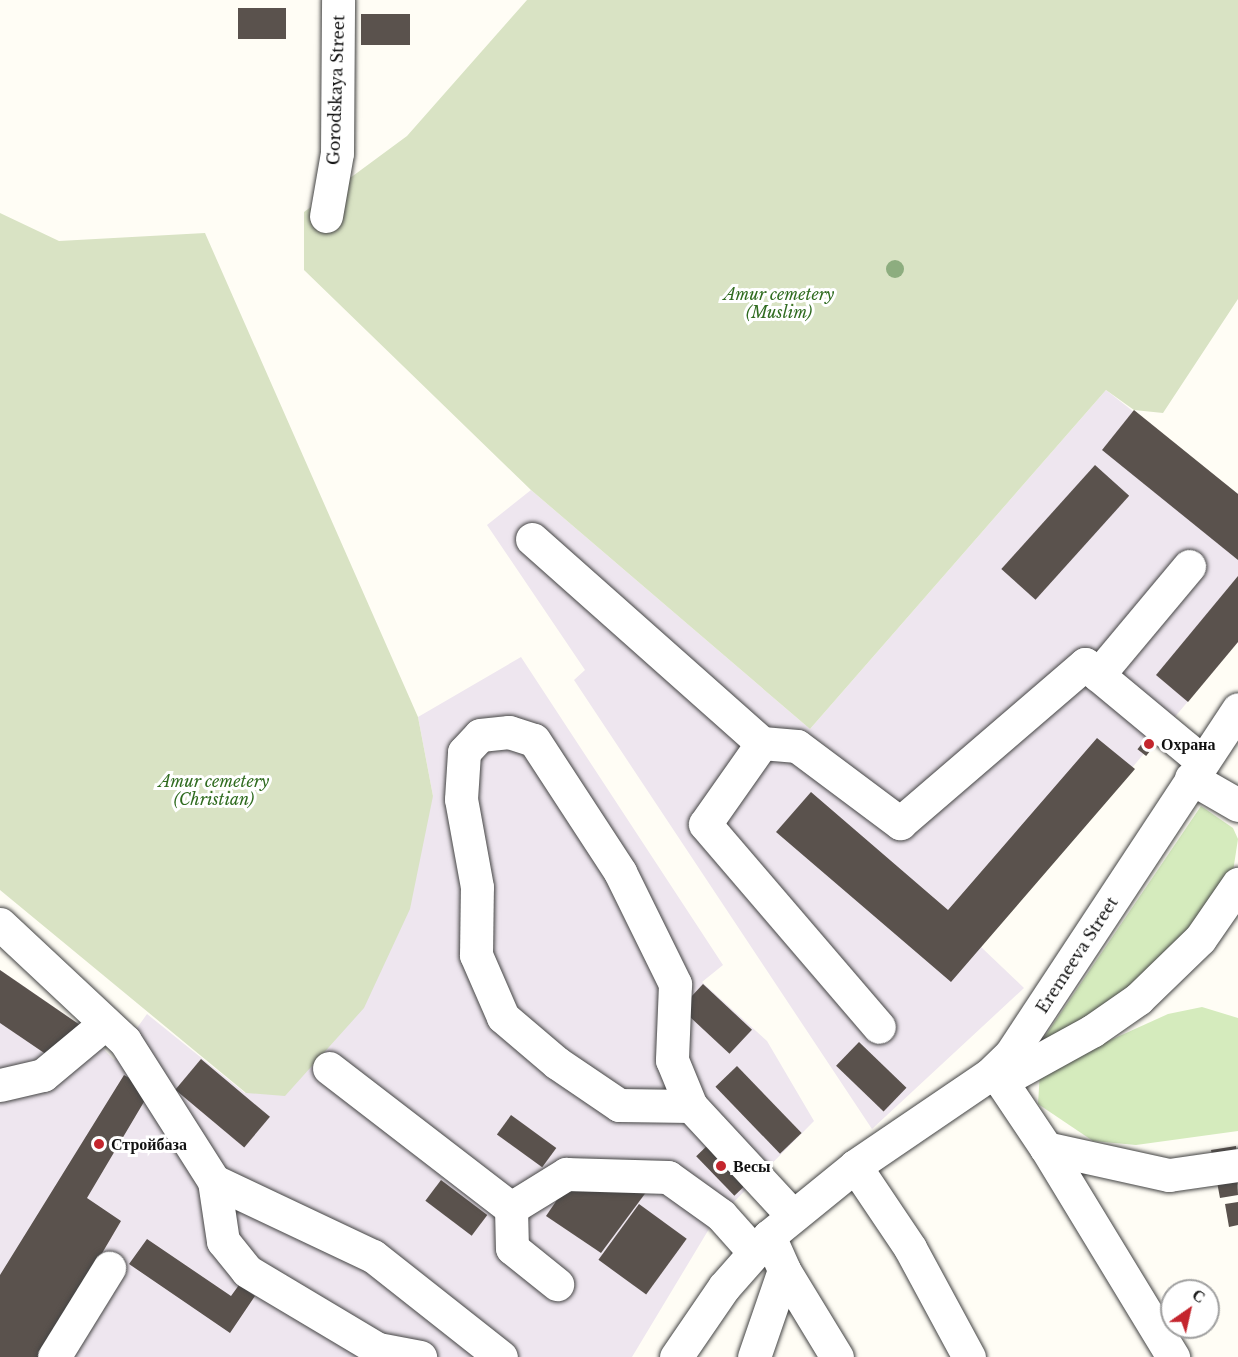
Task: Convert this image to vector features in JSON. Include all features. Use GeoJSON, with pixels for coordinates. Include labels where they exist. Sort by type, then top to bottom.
{"type":"FeatureCollection","features":[{"type":"Feature","properties":{"kind":"street","name":"Gorodskaya Street"},"geometry":{"type":"LineString","coordinates":[[326,216],[337,153],[338,0]]}},
{"type":"Feature","properties":{"kind":"street"},"geometry":{"type":"LineString","coordinates":[[532,539],[762,743],[798,746],[900,823],[1084,664],[1196,769],[1238,805]]}},
{"type":"Feature","properties":{"kind":"street"},"geometry":{"type":"LineString","coordinates":[[1098,675],[1189,566]]}},
{"type":"Feature","properties":{"kind":"street","name":"Eremeeva Street"},"geometry":{"type":"LineString","coordinates":[[855,1166],[995,1078],[1028,1031],[1196,769],[1238,709]]}},
{"type":"Feature","properties":{"kind":"street"},"geometry":{"type":"LineString","coordinates":[[690,1106],[620,1105],[557,1063],[503,1017],[476,955],[477,887],[461,799],[464,752],[480,735],[509,732],[534,740],[620,872],[675,984],[672,1060],[690,1106],[772,1234],[784,1270],[837,1357]]}},
{"type":"Feature","properties":{"kind":"street"},"geometry":{"type":"LineString","coordinates":[[762,743],[705,824],[879,1027]]}},
{"type":"Feature","properties":{"kind":"street"},"geometry":{"type":"LineString","coordinates":[[1173,1357],[1046,1148],[995,1078],[1092,1031],[1138,999],[1200,939],[1238,885]]}},
{"type":"Feature","properties":{"kind":"street"},"geometry":{"type":"LineString","coordinates":[[0,924],[104,1025],[125,1041],[214,1181],[223,1241],[247,1271],[378,1349],[420,1357]]}},
{"type":"Feature","properties":{"kind":"street"},"geometry":{"type":"LineString","coordinates":[[0,1085],[43,1075],[104,1025]]}},
{"type":"Feature","properties":{"kind":"street"},"geometry":{"type":"LineString","coordinates":[[329,1068],[511,1208]]}},
{"type":"Feature","properties":{"kind":"street"},"geometry":{"type":"LineString","coordinates":[[1046,1148],[1169,1175],[1238,1165]]}},
{"type":"Feature","properties":{"kind":"street"},"geometry":{"type":"LineString","coordinates":[[676,1357],[772,1234],[855,1166],[910,1248],[969,1357]]}},
{"type":"Feature","properties":{"kind":"street"},"geometry":{"type":"LineString","coordinates":[[511,1208],[566,1174],[668,1177],[721,1215],[772,1234]]}},
{"type":"Feature","properties":{"kind":"street"},"geometry":{"type":"LineString","coordinates":[[214,1181],[373,1256],[501,1357]]}},
{"type":"Feature","properties":{"kind":"street"},"geometry":{"type":"LineString","coordinates":[[511,1208],[512,1248],[558,1284]]}},
{"type":"Feature","properties":{"kind":"street"},"geometry":{"type":"LineString","coordinates":[[54,1357],[109,1268]]}},
{"type":"Feature","properties":{"kind":"street"},"geometry":{"type":"LineString","coordinates":[[754,1357],[784,1270]]}},
{"type":"Feature","properties":{"kind":"shaded area"},"geometry":{"type":"Polygon","coordinates":[[[1106,390],[1238,494],[1238,642],[981,947],[1024,988],[872,1129],[574,680],[585,670],[487,525],[531,490],[810,729],[1106,390]]]}},
{"type":"Feature","properties":{"kind":"shaded area"},"geometry":{"type":"Polygon","coordinates":[[[521,657],[723,965],[702,982],[767,1041],[814,1121],[712,1224],[632,1357],[0,1357],[0,970],[80,1025],[114,1060],[147,1014],[245,1093],[433,796],[418,717],[521,657]]]}},
{"type":"Feature","properties":{"kind":"green space","name":"Amur cemetery (Muslim)"},"geometry":{"type":"Polygon","coordinates":[[[527,0],[1238,0],[1238,299],[1163,413],[1134,410],[1106,390],[810,729],[531,490],[304,270],[304,212],[407,136],[527,0]]]}},
{"type":"Feature","properties":{"kind":"green space","name":"Amur cemetery (Christian)"},"geometry":{"type":"Polygon","coordinates":[[[0,213],[59,241],[205,233],[418,717],[433,796],[410,909],[364,1008],[285,1096],[246,1093],[0,890],[0,213]]]}},
{"type":"Feature","properties":{"kind":"green space"},"geometry":{"type":"Polygon","coordinates":[[[1201,806],[1233,828],[1238,839],[1232,878],[1158,972],[1035,1051],[1201,806]]]}},
{"type":"Feature","properties":{"kind":"green space"},"geometry":{"type":"Polygon","coordinates":[[[1202,1007],[1238,1018],[1238,1131],[1136,1145],[1093,1141],[1038,1104],[1040,1072],[1168,1014],[1202,1007]]]}},
{"type":"Feature","properties":{"kind":"building"},"geometry":{"type":"Polygon","coordinates":[[[238,8],[286,8],[286,39],[238,39],[238,8]]]}},
{"type":"Feature","properties":{"kind":"building"},"geometry":{"type":"Polygon","coordinates":[[[361,14],[410,14],[410,45],[361,45],[361,14]]]}},
{"type":"Feature","properties":{"kind":"building"},"geometry":{"type":"Polygon","coordinates":[[[1134,410],[1238,494],[1238,560],[1102,450],[1134,410]]]}},
{"type":"Feature","properties":{"kind":"building"},"geometry":{"type":"Polygon","coordinates":[[[1095,465],[1129,496],[1036,600],[1001,569],[1095,465]]]}},
{"type":"Feature","properties":{"kind":"building"},"geometry":{"type":"Polygon","coordinates":[[[1238,576],[1238,642],[1188,702],[1156,675],[1238,576]]]}},
{"type":"Feature","properties":{"kind":"building","name":"Охрана"},"geometry":{"type":"Polygon","coordinates":[[[1151,732],[1160,739],[1146,756],[1137,749],[1151,732]]]}},
{"type":"Feature","properties":{"kind":"building"},"geometry":{"type":"Polygon","coordinates":[[[1097,738],[1135,769],[951,982],[776,832],[811,792],[948,910],[1097,738]]]}},
{"type":"Feature","properties":{"kind":"building"},"geometry":{"type":"Polygon","coordinates":[[[0,970],[80,1025],[56,1061],[0,1023],[0,970]]]}},
{"type":"Feature","properties":{"kind":"building"},"geometry":{"type":"Polygon","coordinates":[[[703,984],[752,1030],[729,1054],[680,1008],[703,984]]]}},
{"type":"Feature","properties":{"kind":"building"},"geometry":{"type":"Polygon","coordinates":[[[859,1042],[906,1088],[884,1112],[836,1066],[859,1042]]]}},
{"type":"Feature","properties":{"kind":"building"},"geometry":{"type":"Polygon","coordinates":[[[201,1059],[270,1117],[244,1147],[175,1090],[201,1059]]]}},
{"type":"Feature","properties":{"kind":"building"},"geometry":{"type":"Polygon","coordinates":[[[737,1066],[802,1133],[780,1154],[715,1087],[737,1066]]]}},
{"type":"Feature","properties":{"kind":"building"},"geometry":{"type":"Polygon","coordinates":[[[124,1075],[151,1090],[87,1198],[121,1221],[41,1357],[0,1357],[0,1275],[124,1075]]]}},
{"type":"Feature","properties":{"kind":"building"},"geometry":{"type":"Polygon","coordinates":[[[511,1115],[556,1148],[542,1167],[497,1134],[511,1115]]]}},
{"type":"Feature","properties":{"kind":"building","name":"Весы"},"geometry":{"type":"Polygon","coordinates":[[[712,1141],[750,1181],[734,1196],[696,1156],[712,1141]]]}},
{"type":"Feature","properties":{"kind":"building"},"geometry":{"type":"Polygon","coordinates":[[[1236,1146],[1238,1195],[1220,1198],[1211,1150],[1236,1146]]]}},
{"type":"Feature","properties":{"kind":"building"},"geometry":{"type":"Polygon","coordinates":[[[441,1180],[487,1215],[472,1236],[425,1201],[441,1180]]]}},
{"type":"Feature","properties":{"kind":"building"},"geometry":{"type":"Polygon","coordinates":[[[563,1191],[647,1191],[601,1253],[546,1216],[563,1191]]]}},
{"type":"Feature","properties":{"kind":"building"},"geometry":{"type":"Polygon","coordinates":[[[1238,1202],[1238,1225],[1229,1227],[1225,1204],[1238,1202]]]}},
{"type":"Feature","properties":{"kind":"building"},"geometry":{"type":"Polygon","coordinates":[[[639,1204],[687,1239],[646,1295],[598,1260],[639,1204]]]}},
{"type":"Feature","properties":{"kind":"building"},"geometry":{"type":"Polygon","coordinates":[[[147,1239],[231,1296],[239,1285],[255,1296],[230,1333],[129,1264],[147,1239]]]}},
{"type":"Feature","properties":{"kind":"place","name":"Охрана"},"geometry":{"type":"Point","coordinates":[1149,744]}},
{"type":"Feature","properties":{"kind":"place","name":"Стройбаза"},"geometry":{"type":"Point","coordinates":[99,1144]}},
{"type":"Feature","properties":{"kind":"place","name":"Весы"},"geometry":{"type":"Point","coordinates":[721,1166]}}]}
